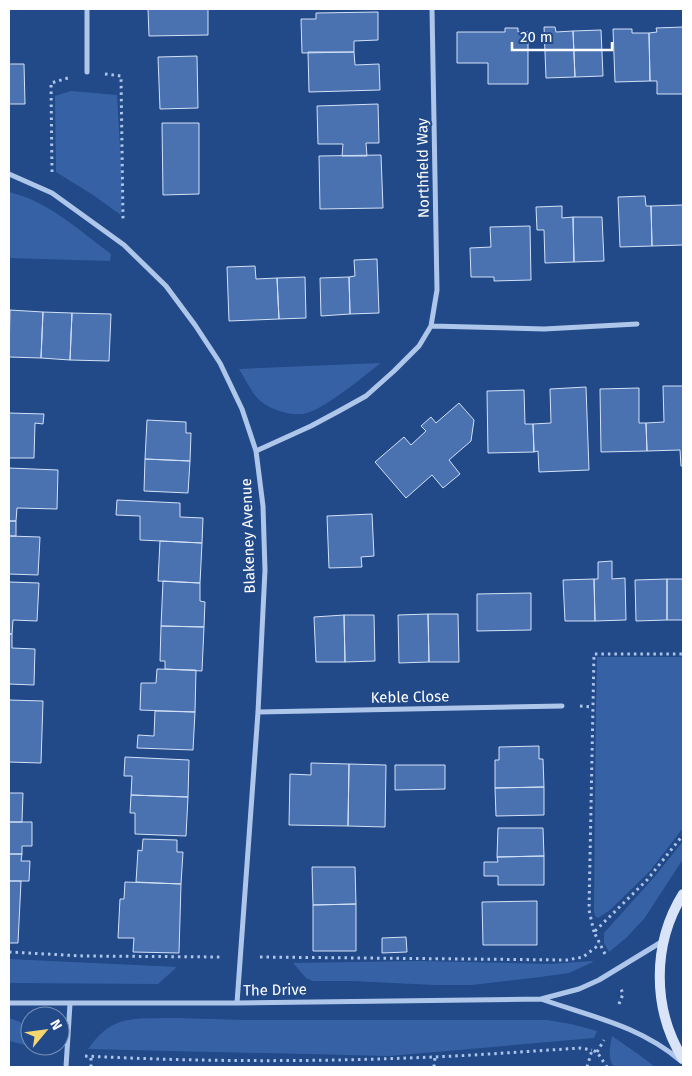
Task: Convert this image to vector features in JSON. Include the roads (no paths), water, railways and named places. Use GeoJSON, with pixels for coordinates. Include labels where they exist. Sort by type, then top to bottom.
{"type":"FeatureCollection","features":[{"type":"Feature","properties":{"kind":"main road"},"geometry":{"type":"LineString","coordinates":[[683,894],[673,911],[663,941],[660,972],[661,1002],[669,1032],[683,1059]]}},
{"type":"Feature","properties":{"kind":"street"},"geometry":{"type":"LineString","coordinates":[[87,9],[87,72]]}},
{"type":"Feature","properties":{"kind":"street","name":"Northfield Way"},"geometry":{"type":"LineString","coordinates":[[256,451],[312,426],[366,396],[419,346],[431,326],[437,290],[432,9]]}},
{"type":"Feature","properties":{"kind":"street","name":"Blakeney Avenue"},"geometry":{"type":"LineString","coordinates":[[9,174],[52,193],[124,245],[166,286],[196,325],[220,362],[242,409],[256,451],[263,506],[265,570],[258,712],[237,1003]]}},
{"type":"Feature","properties":{"kind":"street"},"geometry":{"type":"LineString","coordinates":[[431,326],[544,329],[638,324]]}},
{"type":"Feature","properties":{"kind":"street","name":"Keble Close"},"geometry":{"type":"LineString","coordinates":[[258,712],[562,706]]}},
{"type":"Feature","properties":{"kind":"street","name":"The Drive"},"geometry":{"type":"LineString","coordinates":[[9,1003],[237,1003],[541,999],[579,989],[599,980],[663,941]]}},
{"type":"Feature","properties":{"kind":"street","name":"The Drive"},"geometry":{"type":"LineString","coordinates":[[541,999],[635,1031],[659,1044],[683,1064]]}},
{"type":"Feature","properties":{"kind":"street"},"geometry":{"type":"LineString","coordinates":[[66,1067],[70,1004]]}}]}
